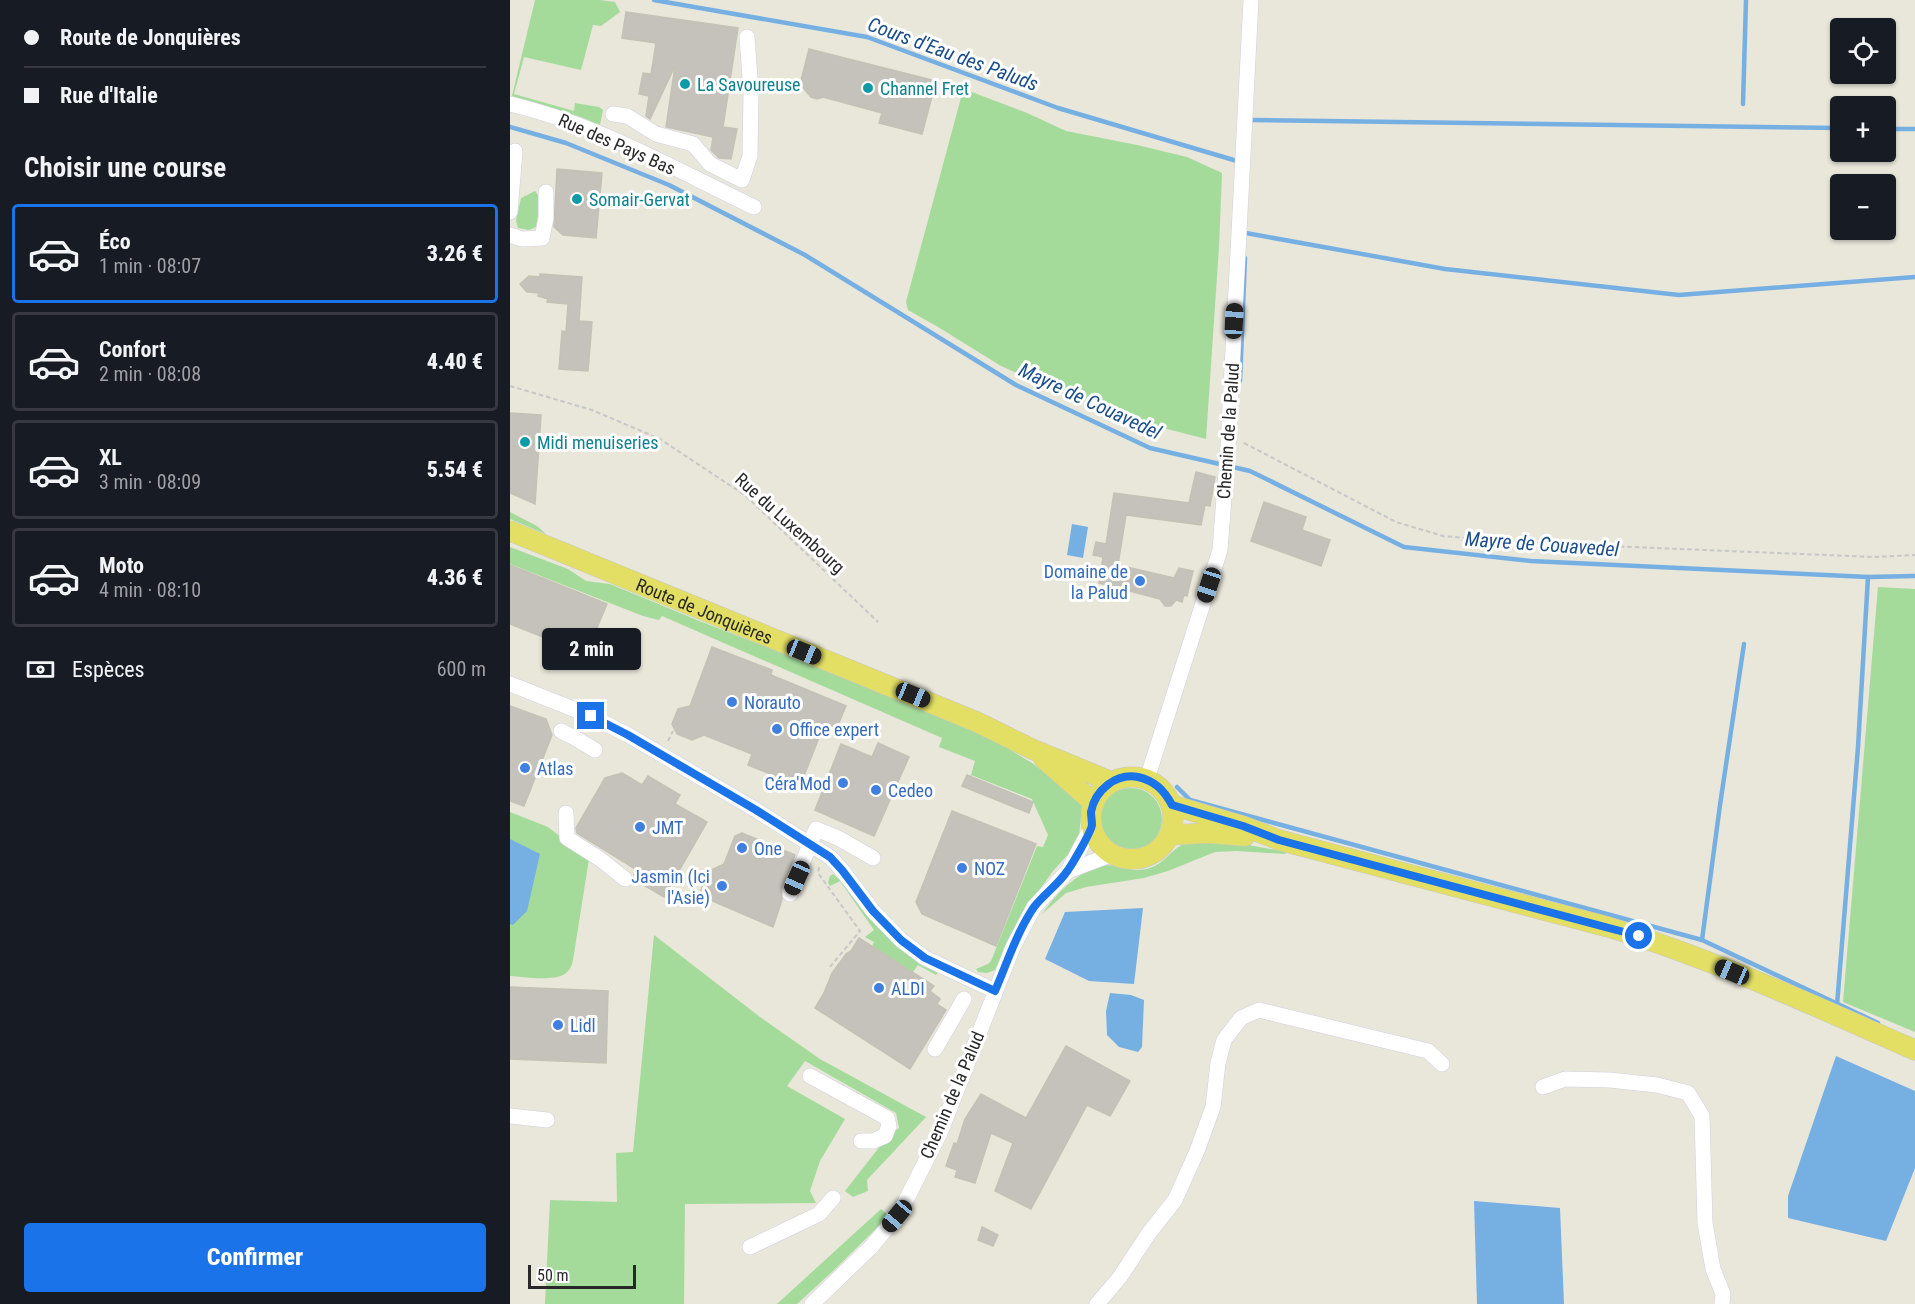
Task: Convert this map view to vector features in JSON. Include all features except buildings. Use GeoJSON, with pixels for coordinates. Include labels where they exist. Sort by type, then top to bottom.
{"type":"FeatureCollection","features":[{"type":"Feature","properties":{"kind":"main road","name":"Route de Jonquières"},"geometry":{"type":"LineString","coordinates":[[510,531],[977,722],[1032,749],[1112,782]]}},
{"type":"Feature","properties":{"kind":"main road","name":"Route de Jonquières"},"geometry":{"type":"LineString","coordinates":[[1032,749],[1094,803]]}},
{"type":"Feature","properties":{"kind":"main road"},"geometry":{"type":"LineString","coordinates":[[1121,778],[1147,779],[1158,785],[1172,805],[1173,823],[1170,835],[1156,852],[1146,856],[1135,859],[1113,854],[1096,838],[1092,826],[1094,803],[1100,792],[1112,782],[1121,778]]}},
{"type":"Feature","properties":{"kind":"main road"},"geometry":{"type":"LineString","coordinates":[[1172,805],[1243,826],[1279,840],[1654,941],[1791,996],[1915,1050]]}},
{"type":"Feature","properties":{"kind":"main road"},"geometry":{"type":"LineString","coordinates":[[1170,835],[1208,833],[1279,840]]}},
{"type":"Feature","properties":{"kind":"street","name":"Chemin de la Palud"},"geometry":{"type":"LineString","coordinates":[[1147,779],[1220,550],[1228,441],[1251,0]]}},
{"type":"Feature","properties":{"kind":"street"},"geometry":{"type":"LineString","coordinates":[[613,114],[627,116],[656,134],[693,144],[710,164],[742,180],[750,156],[751,92],[747,37]]}},
{"type":"Feature","properties":{"kind":"street","name":"Rue des Pays Bas"},"geometry":{"type":"LineString","coordinates":[[510,104],[536,110],[605,136],[754,207]]}},
{"type":"Feature","properties":{"kind":"street"},"geometry":{"type":"LineString","coordinates":[[510,212],[515,151]]}},
{"type":"Feature","properties":{"kind":"street"},"geometry":{"type":"LineString","coordinates":[[510,235],[522,239],[542,238],[546,218],[546,192]]}},
{"type":"Feature","properties":{"kind":"street"},"geometry":{"type":"LineString","coordinates":[[510,684],[591,716],[628,735],[756,810],[830,857],[873,911],[901,940],[925,958],[995,991]]}},
{"type":"Feature","properties":{"kind":"street"},"geometry":{"type":"LineString","coordinates":[[561,732],[573,736],[595,750]]}},
{"type":"Feature","properties":{"kind":"street"},"geometry":{"type":"LineString","coordinates":[[566,813],[567,838],[600,859],[625,879]]}},
{"type":"Feature","properties":{"kind":"street","name":"Chemin de la Palud"},"geometry":{"type":"LineString","coordinates":[[812,1304],[872,1246],[901,1209],[940,1133],[1013,947],[1034,907],[1068,871],[1092,826]]}},
{"type":"Feature","properties":{"kind":"street"},"geometry":{"type":"LineString","coordinates":[[790,894],[816,849],[816,829],[873,858]]}},
{"type":"Feature","properties":{"kind":"street","name":"Chemin de la Palud"},"geometry":{"type":"LineString","coordinates":[[1068,871],[1113,854]]}},
{"type":"Feature","properties":{"kind":"street"},"geometry":{"type":"LineString","coordinates":[[935,1049],[964,999]]}},
{"type":"Feature","properties":{"kind":"street"},"geometry":{"type":"LineString","coordinates":[[1096,1304],[1120,1277],[1149,1233],[1175,1200],[1197,1151],[1213,1107],[1218,1063],[1224,1040],[1241,1018],[1259,1010],[1428,1051],[1442,1064]]}},
{"type":"Feature","properties":{"kind":"street"},"geometry":{"type":"LineString","coordinates":[[810,1076],[887,1118],[889,1126],[885,1136],[873,1141],[861,1141]]}},
{"type":"Feature","properties":{"kind":"street"},"geometry":{"type":"LineString","coordinates":[[1543,1087],[1564,1079],[1610,1080],[1657,1084],[1688,1094],[1702,1116],[1705,1223],[1713,1269],[1723,1294],[1722,1304]]}},
{"type":"Feature","properties":{"kind":"street"},"geometry":{"type":"LineString","coordinates":[[510,1116],[547,1120]]}},
{"type":"Feature","properties":{"kind":"street"},"geometry":{"type":"LineString","coordinates":[[750,1247],[819,1214],[833,1198]]}},
{"type":"Feature","properties":{"kind":"path","name":"Rue du Luxembourg"},"geometry":{"type":"LineString","coordinates":[[510,386],[592,410],[660,439],[746,496],[879,622]]}},
{"type":"Feature","properties":{"kind":"path"},"geometry":{"type":"LineString","coordinates":[[1228,441],[1396,522],[1443,536],[1511,542],[1863,557],[1915,555]]}},
{"type":"Feature","properties":{"kind":"path"},"geometry":{"type":"LineString","coordinates":[[816,849],[818,873],[860,931],[829,968]]}},
{"type":"Feature","properties":{"kind":"green space"},"geometry":{"type":"Polygon","coordinates":[[[535,0],[615,2],[620,12],[601,26],[593,25],[581,70],[524,57],[514,94],[574,111],[575,103],[599,107],[603,110],[600,125],[512,96],[535,0]]]}},
{"type":"Feature","properties":{"kind":"green space"},"geometry":{"type":"Polygon","coordinates":[[[969,91],[1066,131],[1187,157],[1222,173],[1206,439],[1148,424],[1071,397],[1001,366],[908,310],[906,302],[962,94],[969,91]]]}},
{"type":"Feature","properties":{"kind":"green space"},"geometry":{"type":"Polygon","coordinates":[[[535,191],[541,199],[536,227],[529,230],[518,228],[516,221],[521,198],[535,191]]]}},
{"type":"Feature","properties":{"kind":"green space"},"geometry":{"type":"Polygon","coordinates":[[[510,512],[537,526],[546,534],[510,519],[510,512]]]}},
{"type":"Feature","properties":{"kind":"green space"},"geometry":{"type":"Polygon","coordinates":[[[510,547],[568,569],[586,581],[610,584],[984,734],[1032,763],[1078,799],[1082,806],[1079,837],[1019,918],[995,970],[987,973],[978,972],[976,969],[991,961],[1037,846],[1043,847],[1048,835],[1032,799],[971,775],[975,761],[939,747],[942,738],[662,616],[659,620],[643,616],[510,564],[510,547]]]}},
{"type":"Feature","properties":{"kind":"green space"},"geometry":{"type":"Polygon","coordinates":[[[1878,587],[1915,589],[1915,1032],[1843,1002],[1878,587]]]}},
{"type":"Feature","properties":{"kind":"green space"},"geometry":{"type":"Polygon","coordinates":[[[1131,788],[1153,797],[1162,819],[1153,841],[1131,850],[1109,841],[1100,819],[1109,797],[1131,788]]]}},
{"type":"Feature","properties":{"kind":"green space"},"geometry":{"type":"Polygon","coordinates":[[[510,812],[548,827],[589,859],[573,962],[567,972],[558,977],[510,976],[510,812]]]}},
{"type":"Feature","properties":{"kind":"green space"},"geometry":{"type":"Polygon","coordinates":[[[1187,842],[1237,843],[1287,852],[1285,854],[1215,852],[1144,878],[1086,887],[1066,893],[1042,914],[1061,890],[1086,872],[1108,865],[1134,870],[1150,868],[1187,842]]]}},
{"type":"Feature","properties":{"kind":"green space"},"geometry":{"type":"Polygon","coordinates":[[[833,874],[938,972],[936,975],[918,965],[913,972],[872,946],[874,942],[865,937],[874,930],[840,881],[830,886],[828,883],[833,874]]]}},
{"type":"Feature","properties":{"kind":"green space"},"geometry":{"type":"Polygon","coordinates":[[[654,935],[760,1017],[820,1059],[926,1117],[867,1180],[868,1191],[853,1197],[845,1191],[888,1136],[899,1128],[896,1113],[805,1061],[787,1086],[845,1119],[820,1161],[810,1191],[816,1203],[685,1204],[684,1304],[545,1304],[550,1200],[617,1202],[616,1153],[633,1152],[654,935]]]}},
{"type":"Feature","properties":{"kind":"green space"},"geometry":{"type":"Polygon","coordinates":[[[881,1209],[889,1216],[797,1304],[777,1304],[881,1209]]]}},
{"type":"Feature","properties":{"kind":"water"},"geometry":{"type":"Polygon","coordinates":[[[1072,524],[1088,527],[1083,558],[1067,555],[1072,524]]]}},
{"type":"Feature","properties":{"kind":"water"},"geometry":{"type":"Polygon","coordinates":[[[510,839],[540,854],[527,911],[513,925],[510,924],[510,839]]]}},
{"type":"Feature","properties":{"kind":"water"},"geometry":{"type":"Polygon","coordinates":[[[1143,908],[1134,984],[1089,981],[1045,959],[1065,912],[1143,908]]]}},
{"type":"Feature","properties":{"kind":"water"},"geometry":{"type":"Polygon","coordinates":[[[1110,993],[1131,995],[1144,1000],[1142,1047],[1138,1052],[1119,1047],[1107,1035],[1106,1011],[1110,993]]]}},
{"type":"Feature","properties":{"kind":"water"},"geometry":{"type":"Polygon","coordinates":[[[1836,1056],[1915,1091],[1915,1168],[1886,1241],[1788,1218],[1788,1196],[1836,1056]]]}},
{"type":"Feature","properties":{"kind":"water"},"geometry":{"type":"Polygon","coordinates":[[[1474,1201],[1560,1208],[1564,1304],[1477,1304],[1474,1201]]]}},
{"type":"Feature","properties":{"kind":"waterway","name":"Cours d'Eau des Paluds"},"geometry":{"type":"LineString","coordinates":[[654,0],[867,37],[1058,108],[1237,161]]}},
{"type":"Feature","properties":{"kind":"waterway"},"geometry":{"type":"LineString","coordinates":[[1743,104],[1746,0]]}},
{"type":"Feature","properties":{"kind":"waterway"},"geometry":{"type":"LineString","coordinates":[[1251,120],[1830,128]]}},
{"type":"Feature","properties":{"kind":"waterway","name":"Mayre de Couavedel"},"geometry":{"type":"LineString","coordinates":[[510,127],[566,143],[669,185],[805,255],[1016,385],[1150,448],[1250,471],[1404,547],[1531,561],[1868,577],[1915,576]]}},
{"type":"Feature","properties":{"kind":"waterway"},"geometry":{"type":"LineString","coordinates":[[1896,129],[1915,129]]}},
{"type":"Feature","properties":{"kind":"waterway"},"geometry":{"type":"LineString","coordinates":[[1246,233],[1445,269],[1679,295],[1915,277]]}},
{"type":"Feature","properties":{"kind":"waterway"},"geometry":{"type":"LineString","coordinates":[[1240,381],[1245,258]]}},
{"type":"Feature","properties":{"kind":"waterway"},"geometry":{"type":"LineString","coordinates":[[1837,1005],[1858,747],[1868,577]]}},
{"type":"Feature","properties":{"kind":"waterway"},"geometry":{"type":"LineString","coordinates":[[1702,940],[1744,644]]}},
{"type":"Feature","properties":{"kind":"waterway"},"geometry":{"type":"LineString","coordinates":[[1177,787],[1190,800],[1702,940],[1878,1023]]}},
{"type":"Feature","properties":{"kind":"place","name":"La Savoureuse"},"geometry":{"type":"Point","coordinates":[685,84]}},
{"type":"Feature","properties":{"kind":"place","name":"Channel Fret"},"geometry":{"type":"Point","coordinates":[868,88]}},
{"type":"Feature","properties":{"kind":"place","name":"Somair-Gervat"},"geometry":{"type":"Point","coordinates":[577,199]}},
{"type":"Feature","properties":{"kind":"place","name":"Midi menuiseries"},"geometry":{"type":"Point","coordinates":[525,442]}},
{"type":"Feature","properties":{"kind":"place","name":"Domaine de la Palud"},"geometry":{"type":"Point","coordinates":[1140,581]}},
{"type":"Feature","properties":{"kind":"place","name":"Norauto"},"geometry":{"type":"Point","coordinates":[732,702]}},
{"type":"Feature","properties":{"kind":"place","name":"Office expert"},"geometry":{"type":"Point","coordinates":[777,729]}},
{"type":"Feature","properties":{"kind":"place","name":"Atlas"},"geometry":{"type":"Point","coordinates":[525,768]}},
{"type":"Feature","properties":{"kind":"place","name":"Céra'Mod"},"geometry":{"type":"Point","coordinates":[843,783]}},
{"type":"Feature","properties":{"kind":"place","name":"Cedeo"},"geometry":{"type":"Point","coordinates":[876,790]}},
{"type":"Feature","properties":{"kind":"place","name":"JMT"},"geometry":{"type":"Point","coordinates":[640,827]}},
{"type":"Feature","properties":{"kind":"place","name":"One"},"geometry":{"type":"Point","coordinates":[742,848]}},
{"type":"Feature","properties":{"kind":"place","name":"NOZ"},"geometry":{"type":"Point","coordinates":[962,868]}},
{"type":"Feature","properties":{"kind":"place","name":"Jasmin (Ici l'Asie)"},"geometry":{"type":"Point","coordinates":[722,886]}},
{"type":"Feature","properties":{"kind":"place","name":"ALDI"},"geometry":{"type":"Point","coordinates":[879,988]}},
{"type":"Feature","properties":{"kind":"place","name":"Lidl"},"geometry":{"type":"Point","coordinates":[558,1025]}},
{"type":"Feature","properties":{"kind":"route"},"geometry":{"type":"LineString","coordinates":[[591,716],[628,735],[756,810],[830,857],[884,924],[901,940],[925,958],[995,991],[1013,947],[1034,907],[1068,871],[1092,826],[1092,811],[1100,792],[1121,778],[1147,779],[1158,785],[1172,805],[1243,826],[1279,840],[1639,936]]}}]}
